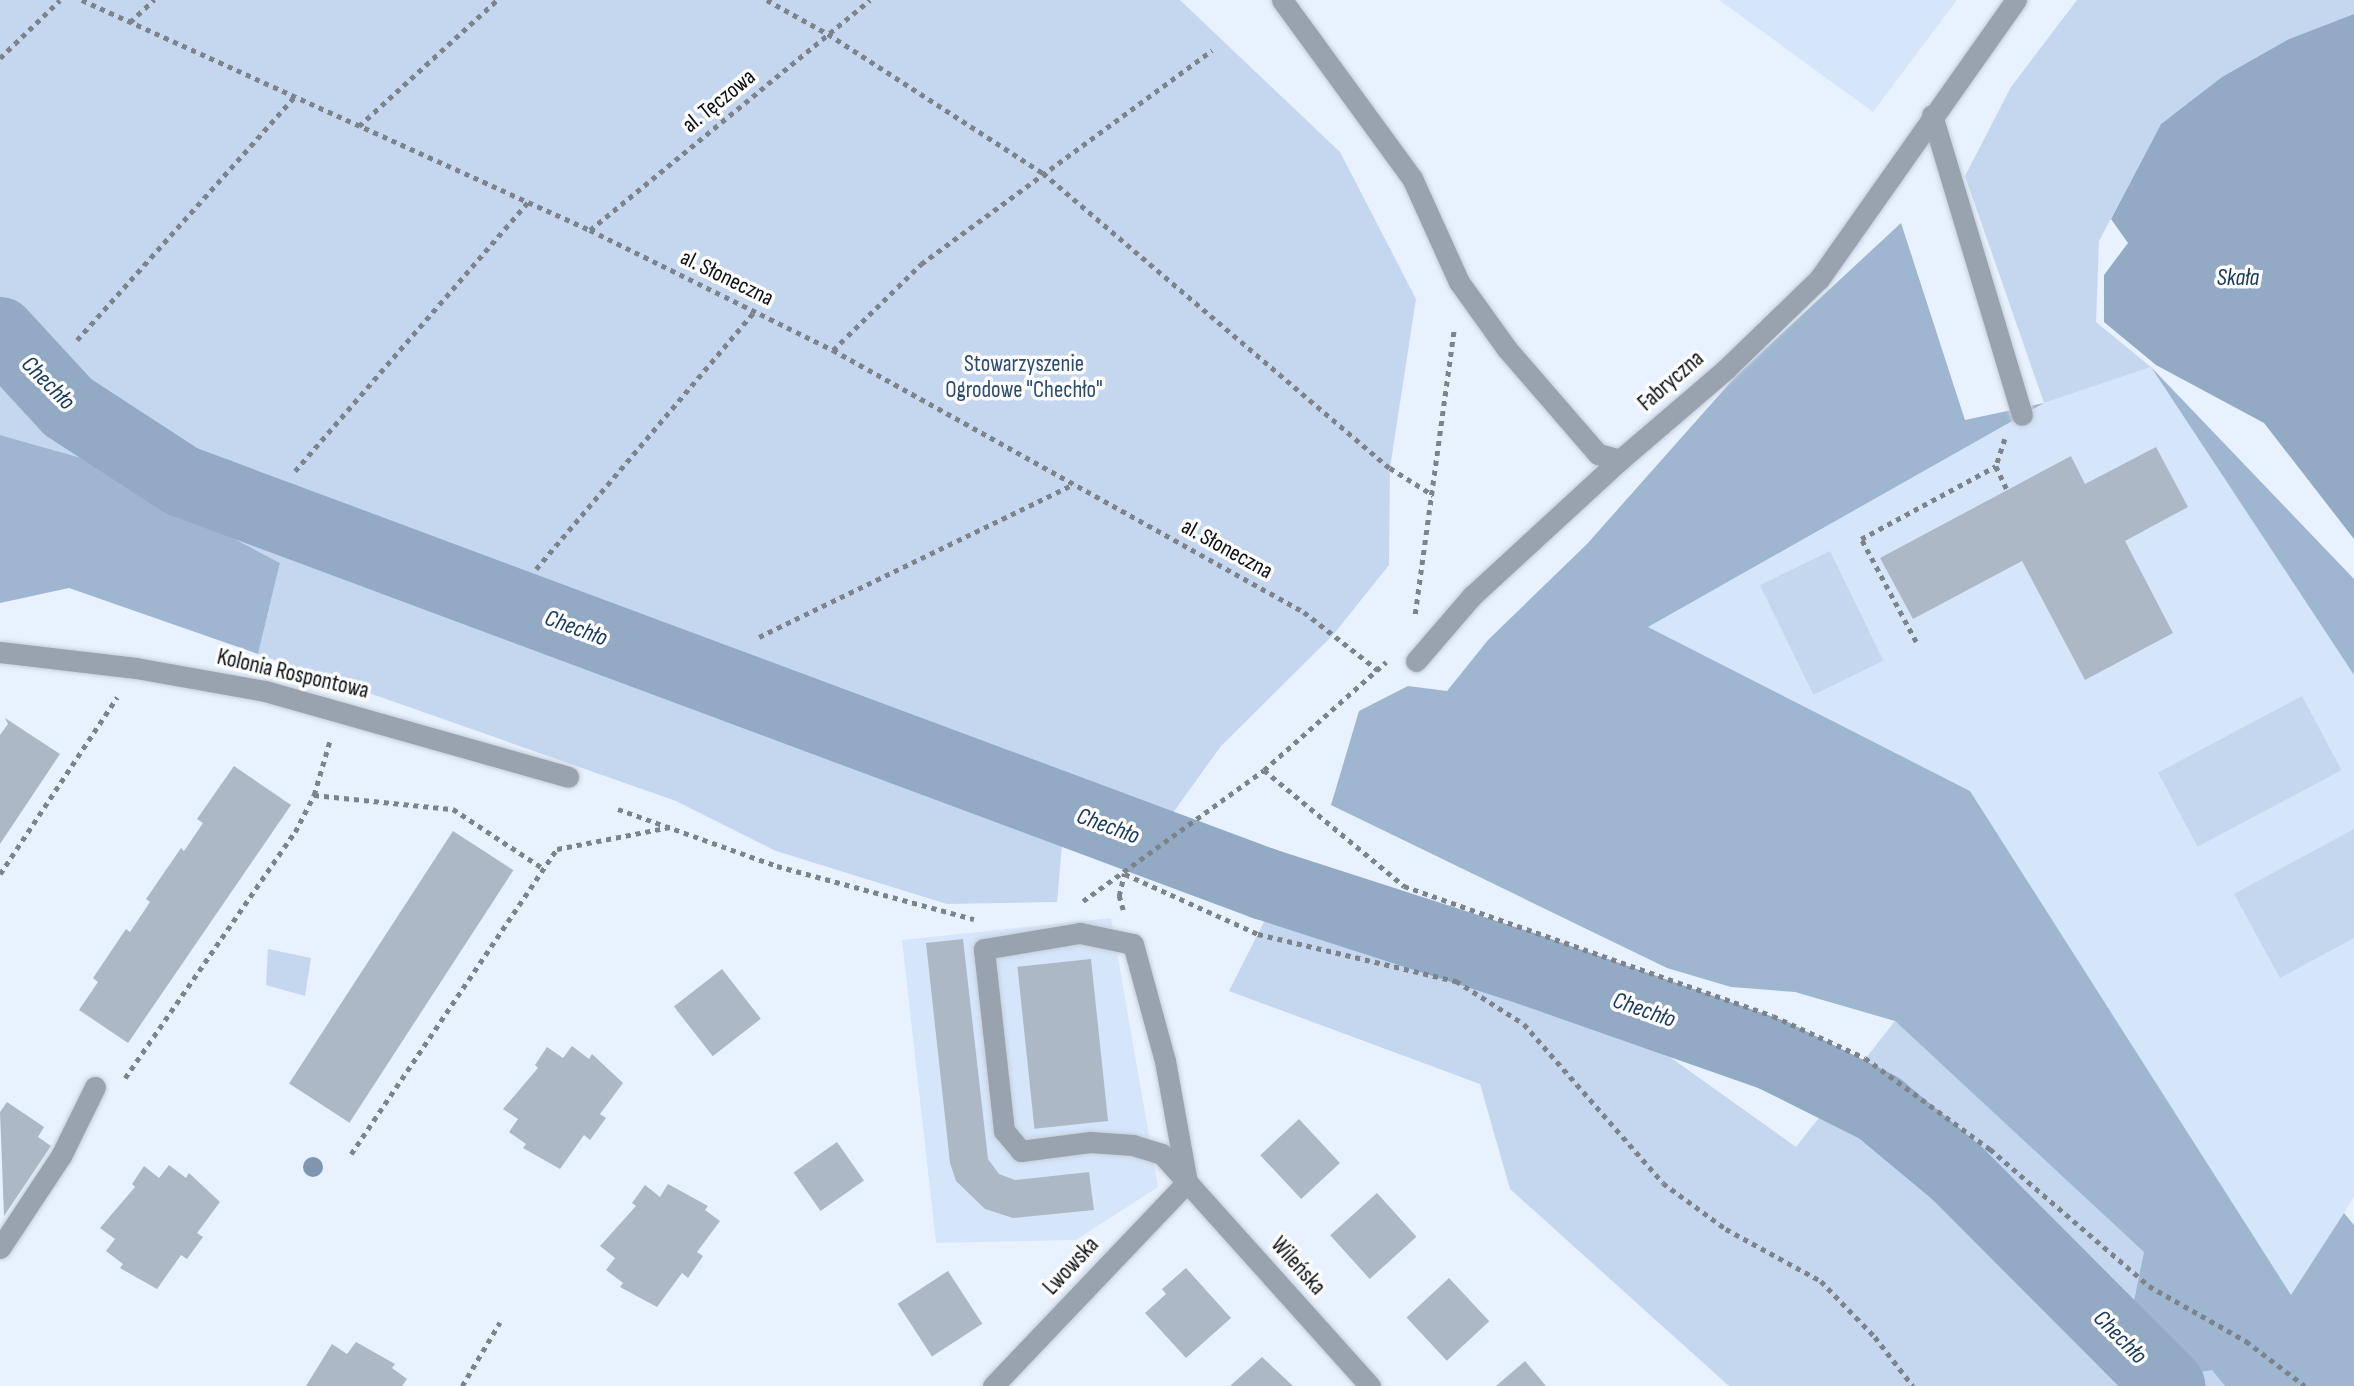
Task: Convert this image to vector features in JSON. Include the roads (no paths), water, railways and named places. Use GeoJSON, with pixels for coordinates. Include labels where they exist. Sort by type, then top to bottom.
{"type":"FeatureCollection","features":[{"type":"Feature","properties":{"kind":"street"},"geometry":{"type":"LineString","coordinates":[[1282,0],[1412,178],[1459,282],[1507,349],[1598,454],[1620,460]]}},
{"type":"Feature","properties":{"kind":"street","name":"Fabryczna"},"geometry":{"type":"LineString","coordinates":[[1416,661],[1472,596],[1620,460],[1735,360],[1819,279],[1932,115],[2016,0]]}},
{"type":"Feature","properties":{"kind":"street"},"geometry":{"type":"LineString","coordinates":[[1932,115],[2022,415]]}},
{"type":"Feature","properties":{"kind":"street","name":"Kolonia Rospontowa"},"geometry":{"type":"LineString","coordinates":[[0,652],[136,668],[265,691],[568,778]]}},
{"type":"Feature","properties":{"kind":"street","name":"Wileńska"},"geometry":{"type":"LineString","coordinates":[[1186,1182],[1165,1061],[1133,944],[1107,935],[1080,933],[984,949],[1004,1131],[1021,1150],[1090,1142],[1133,1145],[1162,1154],[1186,1182],[1370,1386]]}},
{"type":"Feature","properties":{"kind":"street"},"geometry":{"type":"LineString","coordinates":[[0,1248],[61,1156],[95,1087]]}},
{"type":"Feature","properties":{"kind":"street","name":"Lwowska"},"geometry":{"type":"LineString","coordinates":[[993,1386],[1186,1182]]}},
{"type":"Feature","properties":{"kind":"water","name":"Skała"},"geometry":{"type":"Polygon","coordinates":[[[2354,14],[2354,539],[2264,423],[2156,365],[2104,322],[2104,275],[2128,243],[2111,219],[2161,124],[2222,77],[2289,39],[2354,14]]]}},
{"type":"Feature","properties":{"kind":"waterway","name":"Chechło"},"geometry":{"type":"LineString","coordinates":[[0,333],[68,407],[182,481],[1265,884],[1522,967],[1773,1055],[1879,1108],[1957,1173],[2169,1386]]}},
{"type":"Feature","properties":{"kind":"waterway"},"geometry":{"type":"LineString","coordinates":[[1114,829],[1133,811]]}},
{"type":"Feature","properties":{"kind":"waterway"},"geometry":{"type":"LineString","coordinates":[[1522,967],[1537,949]]}},
{"type":"Feature","properties":{"kind":"park label","name":"Stowarzyszenie Ogrodowe \"Chechło\""},"geometry":{"type":"Point","coordinates":[1024,377]}}]}
